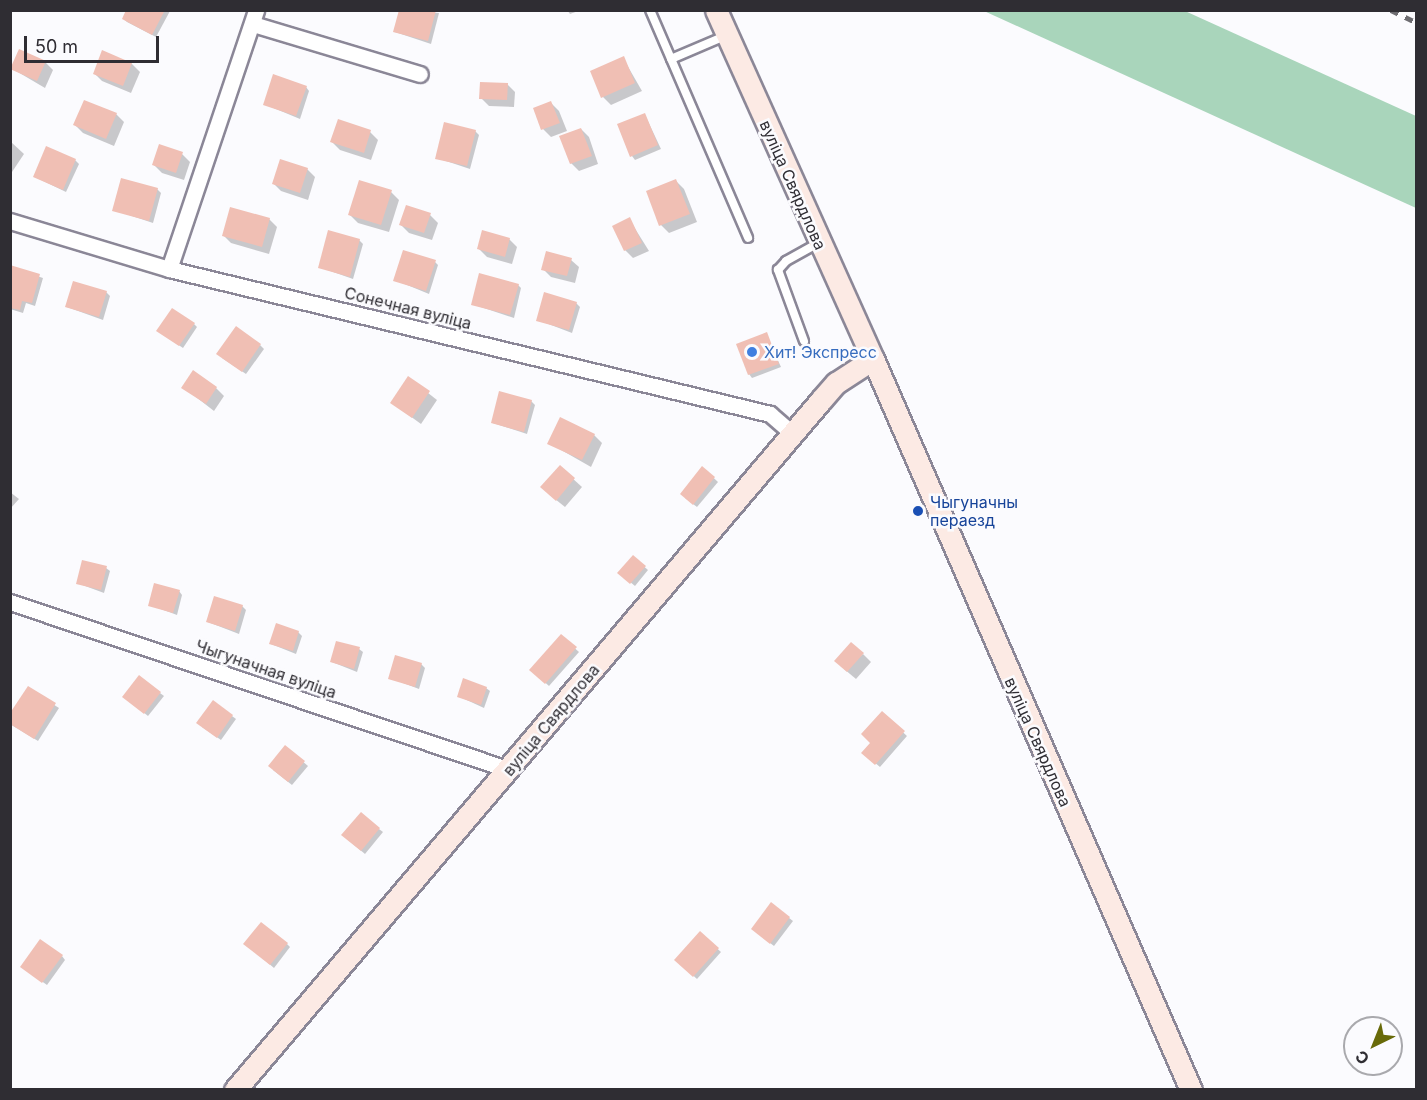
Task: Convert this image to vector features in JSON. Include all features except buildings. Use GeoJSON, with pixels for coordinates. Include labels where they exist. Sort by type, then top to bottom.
{"type":"FeatureCollection","features":[{"type":"Feature","properties":{"kind":"street","name":"вуліца Свярдлова"},"geometry":{"type":"LineString","coordinates":[[716,10],[873,359],[1191,1089]]}},
{"type":"Feature","properties":{"kind":"street"},"geometry":{"type":"LineString","coordinates":[[169,269],[255,17],[420,74]]}},
{"type":"Feature","properties":{"kind":"street","name":"Сонечная вуліца"},"geometry":{"type":"LineString","coordinates":[[10,221],[169,269],[770,414],[793,434]]}},
{"type":"Feature","properties":{"kind":"street","name":"вуліца Свярдлова"},"geometry":{"type":"LineString","coordinates":[[235,1089],[510,770],[836,383],[873,359]]}},
{"type":"Feature","properties":{"kind":"street","name":"Чыгуначная вуліца"},"geometry":{"type":"LineString","coordinates":[[10,602],[510,770]]}},
{"type":"Feature","properties":{"kind":"lane"},"geometry":{"type":"LineString","coordinates":[[650,10],[748,238]]}},
{"type":"Feature","properties":{"kind":"lane"},"geometry":{"type":"LineString","coordinates":[[671,59],[727,35]]}},
{"type":"Feature","properties":{"kind":"lane"},"geometry":{"type":"LineString","coordinates":[[804,341],[778,270],[786,261],[819,243]]}},
{"type":"Feature","properties":{"kind":"green space"},"geometry":{"type":"Polygon","coordinates":[[[984,11],[1185,11],[1416,116],[1416,208],[984,11]]]}},
{"type":"Feature","properties":{"kind":"railway"},"geometry":{"type":"LineString","coordinates":[[1391,10],[1416,22]]}},
{"type":"Feature","properties":{"kind":"place","name":"Хит! Экспресс"},"geometry":{"type":"Point","coordinates":[752,352]}},
{"type":"Feature","properties":{"kind":"place","name":"Чыгуначны пераезд"},"geometry":{"type":"Point","coordinates":[918,511]}}]}
